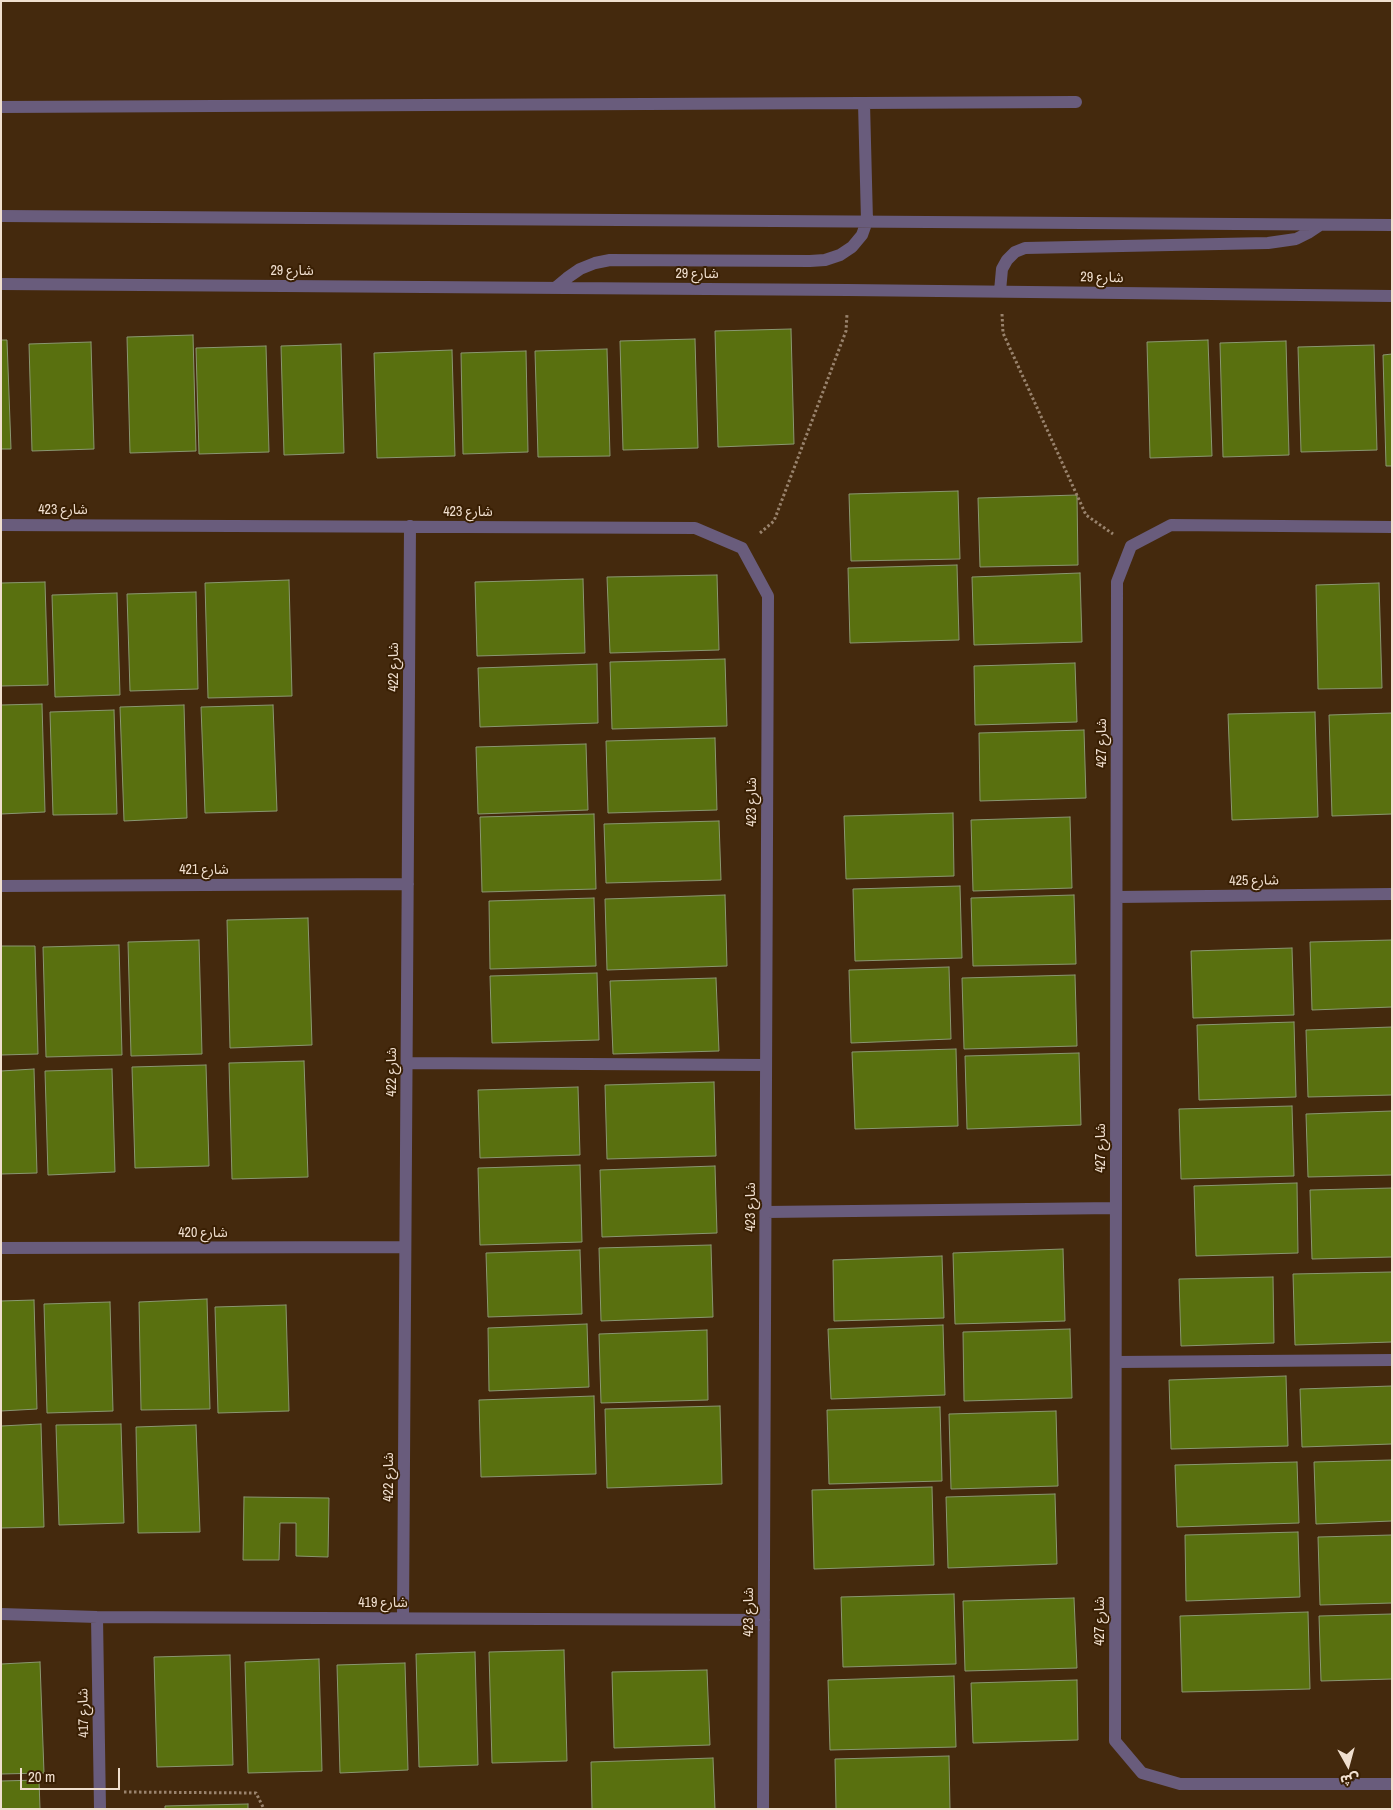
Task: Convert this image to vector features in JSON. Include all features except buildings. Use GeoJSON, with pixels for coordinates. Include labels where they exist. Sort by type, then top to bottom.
{"type":"FeatureCollection","features":[{"type":"Feature","properties":{"kind":"street"},"geometry":{"type":"LineString","coordinates":[[1,108],[1076,102]]}},
{"type":"Feature","properties":{"kind":"street"},"geometry":{"type":"LineString","coordinates":[[555,288],[580,269],[610,260],[825,260],[840,255],[852,247],[862,235],[867,221],[864,103]]}},
{"type":"Feature","properties":{"kind":"street"},"geometry":{"type":"LineString","coordinates":[[1,216],[1392,225]]}},
{"type":"Feature","properties":{"kind":"street"},"geometry":{"type":"LineString","coordinates":[[1000,291],[1002,270],[1007,260],[1014,252],[1025,248],[1268,243],[1296,239],[1320,225]]}},
{"type":"Feature","properties":{"kind":"street","name":"شارع 29"},"geometry":{"type":"LineString","coordinates":[[1,284],[1000,291],[1392,296]]}},
{"type":"Feature","properties":{"kind":"street","name":"شارع 423"},"geometry":{"type":"LineString","coordinates":[[1,525],[696,528],[742,548],[768,596],[763,1809]]}},
{"type":"Feature","properties":{"kind":"street"},"geometry":{"type":"LineString","coordinates":[[1131,546],[1171,525],[1392,527]]}},
{"type":"Feature","properties":{"kind":"street","name":"شارع 422"},"geometry":{"type":"LineString","coordinates":[[403,1618],[410,526]]}},
{"type":"Feature","properties":{"kind":"street","name":"شارع 427"},"geometry":{"type":"LineString","coordinates":[[1131,546],[1118,582],[1115,1741],[1142,1773],[1180,1784],[1392,1784]]}},
{"type":"Feature","properties":{"kind":"street","name":"شارع 421"},"geometry":{"type":"LineString","coordinates":[[1,886],[408,884]]}},
{"type":"Feature","properties":{"kind":"street","name":"شارع 425"},"geometry":{"type":"LineString","coordinates":[[1117,897],[1392,894]]}},
{"type":"Feature","properties":{"kind":"street"},"geometry":{"type":"LineString","coordinates":[[407,1063],[766,1065]]}},
{"type":"Feature","properties":{"kind":"street"},"geometry":{"type":"LineString","coordinates":[[766,1212],[1116,1208]]}},
{"type":"Feature","properties":{"kind":"street","name":"شارع 420"},"geometry":{"type":"LineString","coordinates":[[1,1248],[405,1247]]}},
{"type":"Feature","properties":{"kind":"street"},"geometry":{"type":"LineString","coordinates":[[1116,1362],[1392,1360]]}},
{"type":"Feature","properties":{"kind":"street","name":"شارع 419"},"geometry":{"type":"LineString","coordinates":[[1,1614],[97,1617],[764,1620]]}},
{"type":"Feature","properties":{"kind":"street","name":"شارع 417"},"geometry":{"type":"LineString","coordinates":[[97,1617],[100,1809]]}},
{"type":"Feature","properties":{"kind":"path"},"geometry":{"type":"LineString","coordinates":[[742,548],[774,521],[846,331],[848,290]]}},
{"type":"Feature","properties":{"kind":"path"},"geometry":{"type":"LineString","coordinates":[[1000,291],[1003,333],[1086,515],[1131,546]]}},
{"type":"Feature","properties":{"kind":"path"},"geometry":{"type":"LineString","coordinates":[[101,1792],[256,1793],[264,1809]]}}]}
